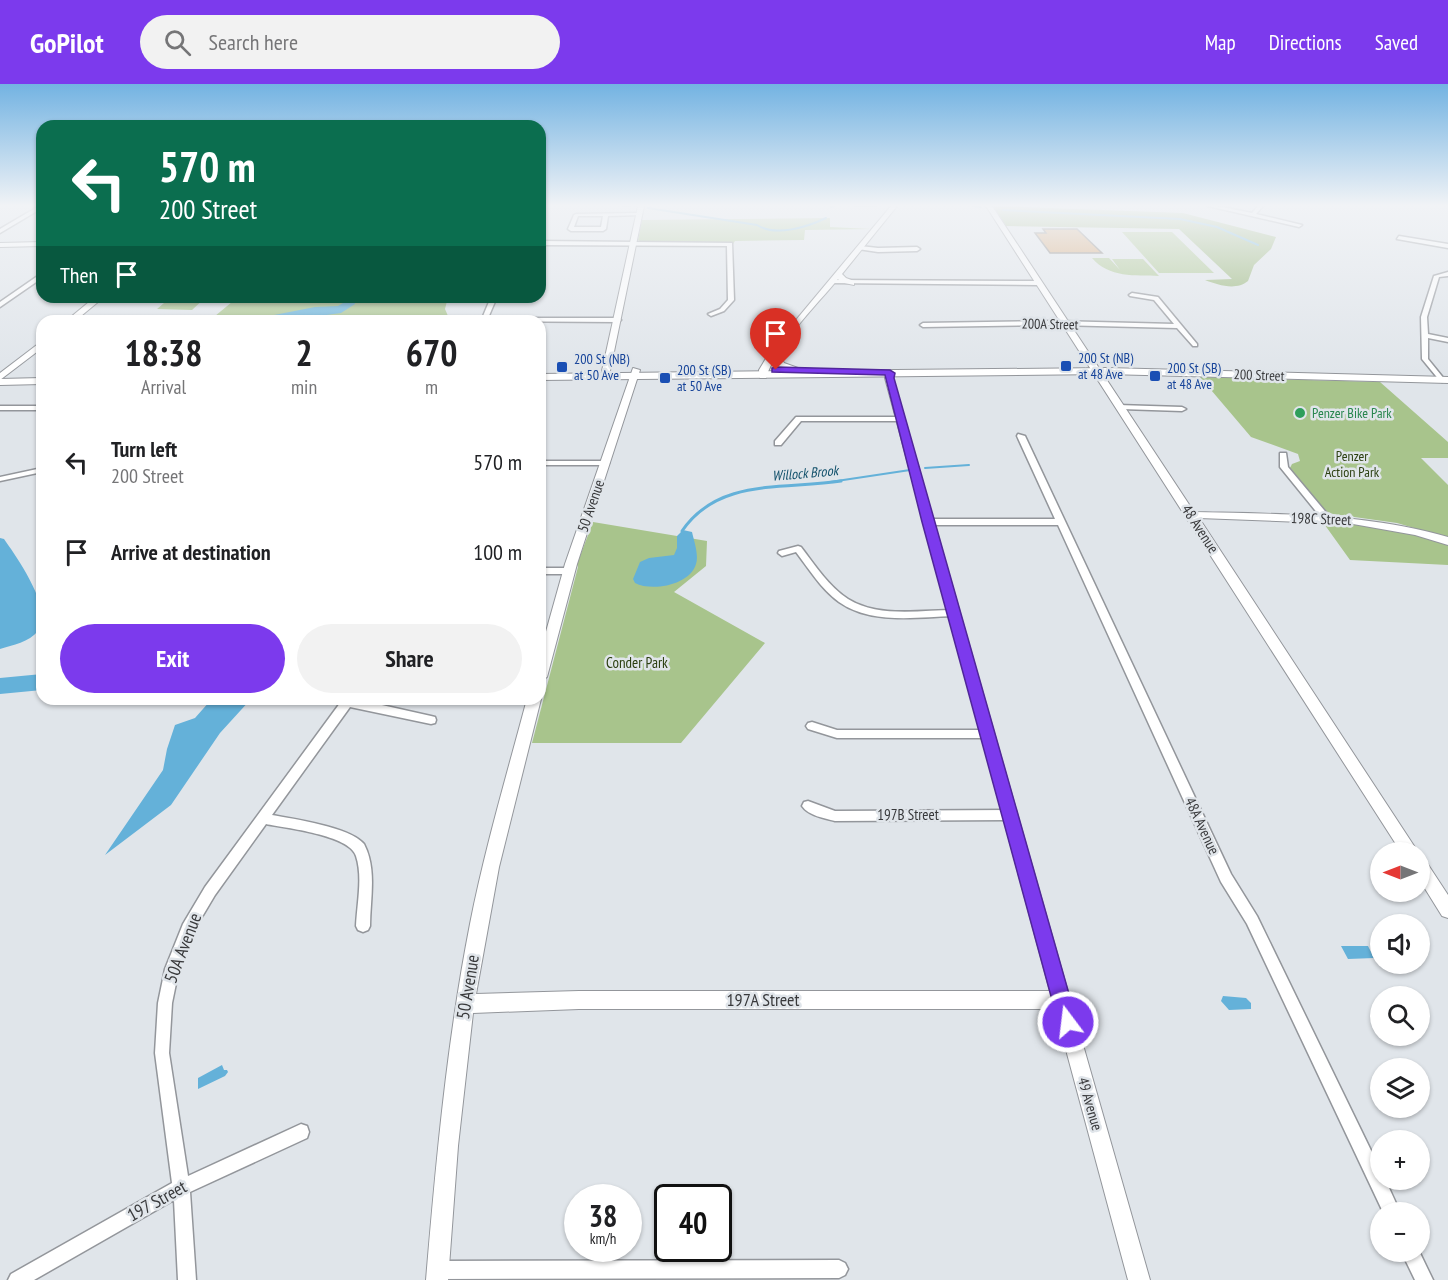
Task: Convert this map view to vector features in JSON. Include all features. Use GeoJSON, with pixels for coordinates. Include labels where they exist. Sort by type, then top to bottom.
{"type":"FeatureCollection","features":[{"type":"Feature","properties":{"kind":"main road"},"geometry":{"type":"LineString","coordinates":[[774,352],[775,360],[780,365],[795,370]]}},
{"type":"Feature","properties":{"kind":"main road","name":"200 Street"},"geometry":{"type":"LineString","coordinates":[[763,373],[795,370],[890,373]]}},
{"type":"Feature","properties":{"kind":"main road","name":"200 Street"},"geometry":{"type":"LineString","coordinates":[[546,375],[592,374],[606,371],[635,374]]}},
{"type":"Feature","properties":{"kind":"main road","name":"200 Street"},"geometry":{"type":"LineString","coordinates":[[546,375],[1096,371],[1445,380]]}},
{"type":"Feature","properties":{"kind":"main road"},"geometry":{"type":"LineString","coordinates":[[0,377],[36,375]]}},
{"type":"Feature","properties":{"kind":"main road"},"geometry":{"type":"LineString","coordinates":[[0,377],[36,380]]}},
{"type":"Feature","properties":{"kind":"street"},"geometry":{"type":"LineString","coordinates":[[606,371],[629,262]]}},
{"type":"Feature","properties":{"kind":"street"},"geometry":{"type":"LineString","coordinates":[[711,314],[722,310],[731,300],[730,262]]}},
{"type":"Feature","properties":{"kind":"street"},"geometry":{"type":"LineString","coordinates":[[763,373],[774,352],[848,262]]}},
{"type":"Feature","properties":{"kind":"street","name":"48 Avenue"},"geometry":{"type":"LineString","coordinates":[[1025,262],[1404,842]]}},
{"type":"Feature","properties":{"kind":"street"},"geometry":{"type":"LineString","coordinates":[[838,273],[843,280],[851,283]]}},
{"type":"Feature","properties":{"kind":"street"},"geometry":{"type":"LineString","coordinates":[[1444,274],[1437,276],[1424,317],[1425,359],[1445,380]]}},
{"type":"Feature","properties":{"kind":"street"},"geometry":{"type":"LineString","coordinates":[[1,303],[36,279]]}},
{"type":"Feature","properties":{"kind":"street"},"geometry":{"type":"LineString","coordinates":[[831,282],[1038,283]]}},
{"type":"Feature","properties":{"kind":"street"},"geometry":{"type":"LineString","coordinates":[[1132,295],[1156,298],[1195,345]]}},
{"type":"Feature","properties":{"kind":"street"},"geometry":{"type":"LineString","coordinates":[[78,315],[92,303]]}},
{"type":"Feature","properties":{"kind":"street"},"geometry":{"type":"LineString","coordinates":[[546,320],[618,320]]}},
{"type":"Feature","properties":{"kind":"street","name":"200A Street"},"geometry":{"type":"LineString","coordinates":[[923,325],[1065,323],[1178,326]]}},
{"type":"Feature","properties":{"kind":"street"},"geometry":{"type":"LineString","coordinates":[[1426,336],[1448,340]]}},
{"type":"Feature","properties":{"kind":"street"},"geometry":{"type":"LineString","coordinates":[[0,377],[36,349]]}},
{"type":"Feature","properties":{"kind":"street","name":"49 Avenue"},"geometry":{"type":"LineString","coordinates":[[890,373],[889,378],[928,522],[1139,1280]]}},
{"type":"Feature","properties":{"kind":"street","name":"50 Avenue"},"geometry":{"type":"LineString","coordinates":[[546,655],[569,571],[635,374]]}},
{"type":"Feature","properties":{"kind":"street"},"geometry":{"type":"LineString","coordinates":[[1121,407],[1182,409]]}},
{"type":"Feature","properties":{"kind":"street"},"geometry":{"type":"LineString","coordinates":[[0,408],[36,408]]}},
{"type":"Feature","properties":{"kind":"street"},"geometry":{"type":"LineString","coordinates":[[778,443],[799,419],[900,419]]}},
{"type":"Feature","properties":{"kind":"street","name":"48A Avenue"},"geometry":{"type":"LineString","coordinates":[[1021,436],[1226,878],[1252,920],[1387,1202]]}},
{"type":"Feature","properties":{"kind":"street"},"geometry":{"type":"LineString","coordinates":[[1283,455],[1284,467],[1326,518]]}},
{"type":"Feature","properties":{"kind":"street"},"geometry":{"type":"LineString","coordinates":[[546,464],[605,463]]}},
{"type":"Feature","properties":{"kind":"street"},"geometry":{"type":"LineString","coordinates":[[0,479],[36,471]]}},
{"type":"Feature","properties":{"kind":"street","name":"198C Street"},"geometry":{"type":"LineString","coordinates":[[1191,515],[1326,518],[1389,525],[1448,541]]}},
{"type":"Feature","properties":{"kind":"street"},"geometry":{"type":"LineString","coordinates":[[928,522],[1060,522]]}},
{"type":"Feature","properties":{"kind":"street"},"geometry":{"type":"LineString","coordinates":[[782,553],[798,549],[834,592],[855,607],[885,613],[954,613]]}},
{"type":"Feature","properties":{"kind":"street"},"geometry":{"type":"LineString","coordinates":[[546,571],[569,571]]}},
{"type":"Feature","properties":{"kind":"street","name":"50A Avenue"},"geometry":{"type":"LineString","coordinates":[[187,1280],[181,1187],[162,1053],[162,1028],[168,986],[180,949],[199,908],[345,705]]}},
{"type":"Feature","properties":{"kind":"street"},"geometry":{"type":"LineString","coordinates":[[365,705],[431,720]]}},
{"type":"Feature","properties":{"kind":"street","name":"50 Avenue"},"geometry":{"type":"LineString","coordinates":[[438,1275],[445,1166],[465,1004],[486,891],[532,705]]}},
{"type":"Feature","properties":{"kind":"street"},"geometry":{"type":"LineString","coordinates":[[812,726],[837,734],[987,734]]}},
{"type":"Feature","properties":{"kind":"street","name":"197B Street"},"geometry":{"type":"LineString","coordinates":[[808,806],[835,816],[1009,815]]}},
{"type":"Feature","properties":{"kind":"street"},"geometry":{"type":"LineString","coordinates":[[263,818],[342,837],[359,848],[365,867],[363,926]]}},
{"type":"Feature","properties":{"kind":"street"},"geometry":{"type":"LineString","coordinates":[[1430,882],[1448,910]]}},
{"type":"Feature","properties":{"kind":"street","name":"197A Street"},"geometry":{"type":"LineString","coordinates":[[465,1004],[579,1000],[1062,1000]]}},
{"type":"Feature","properties":{"kind":"street","name":"197 Street"},"geometry":{"type":"LineString","coordinates":[[17,1280],[181,1187],[301,1132]]}},
{"type":"Feature","properties":{"kind":"street"},"geometry":{"type":"LineString","coordinates":[[1415,1262],[1424,1280]]}},
{"type":"Feature","properties":{"kind":"street"},"geometry":{"type":"LineString","coordinates":[[438,1275],[692,1275],[839,1269]]}},
{"type":"Feature","properties":{"kind":"green space"},"geometry":{"type":"Polygon","coordinates":[[[1096,262],[1112,262],[1120,270],[1114,262],[1146,262],[1159,276],[1123,274],[1106,269],[1096,262]]]}},
{"type":"Feature","properties":{"kind":"green space"},"geometry":{"type":"Polygon","coordinates":[[[1149,262],[1203,262],[1214,273],[1159,273],[1149,262]]]}},
{"type":"Feature","properties":{"kind":"green space"},"geometry":{"type":"Polygon","coordinates":[[[1214,262],[1257,262],[1248,281],[1238,286],[1216,284],[1205,280],[1232,279],[1214,262]]]}},
{"type":"Feature","properties":{"kind":"green space"},"geometry":{"type":"Polygon","coordinates":[[[164,303],[200,303],[192,310],[157,309],[164,303]]]}},
{"type":"Feature","properties":{"kind":"green space"},"geometry":{"type":"Polygon","coordinates":[[[231,303],[446,303],[445,309],[448,315],[216,315],[231,303]]]}},
{"type":"Feature","properties":{"kind":"green space","name":"Penzer Action Park"},"geometry":{"type":"Polygon","coordinates":[[[1200,377],[1380,382],[1448,442],[1448,458],[1421,458],[1448,485],[1448,538],[1397,523],[1325,511],[1290,468],[1292,464],[1300,461],[1298,454],[1251,437],[1200,377]]]}},
{"type":"Feature","properties":{"kind":"green space","name":"Penzer Action Park"},"geometry":{"type":"Polygon","coordinates":[[[1322,521],[1384,526],[1448,544],[1448,565],[1350,560],[1322,521]]]}},
{"type":"Feature","properties":{"kind":"green space","name":"Conder Park"},"geometry":{"type":"Polygon","coordinates":[[[593,522],[707,541],[706,566],[674,592],[765,643],[681,743],[532,743],[542,705],[546,705],[546,689],[577,564],[593,522]]]}},
{"type":"Feature","properties":{"kind":"water"},"geometry":{"type":"Polygon","coordinates":[[[683,530],[692,532],[697,552],[696,564],[692,571],[679,582],[670,585],[651,587],[635,583],[633,579],[640,562],[649,558],[674,555],[677,548],[677,536],[683,530]]]}},
{"type":"Feature","properties":{"kind":"water"},"geometry":{"type":"Polygon","coordinates":[[[0,538],[4,539],[25,570],[36,593],[36,633],[20,643],[0,649],[0,538]]]}},
{"type":"Feature","properties":{"kind":"water"},"geometry":{"type":"Polygon","coordinates":[[[206,705],[246,705],[220,733],[171,805],[105,855],[163,770],[175,725],[195,718],[206,705]]]}},
{"type":"Feature","properties":{"kind":"water"},"geometry":{"type":"Polygon","coordinates":[[[1341,946],[1368,946],[1370,958],[1348,959],[1341,946]]]}},
{"type":"Feature","properties":{"kind":"water"},"geometry":{"type":"Polygon","coordinates":[[[1223,996],[1246,998],[1251,1003],[1251,1009],[1229,1010],[1221,1001],[1223,996]]]}},
{"type":"Feature","properties":{"kind":"water"},"geometry":{"type":"Polygon","coordinates":[[[222,1065],[228,1072],[225,1076],[198,1089],[198,1078],[222,1065]]]}},
{"type":"Feature","properties":{"kind":"waterway"},"geometry":{"type":"LineString","coordinates":[[295,315],[341,309],[349,303]]}},
{"type":"Feature","properties":{"kind":"waterway","name":"Willock Brook"},"geometry":{"type":"LineString","coordinates":[[925,468],[969,465]]}},
{"type":"Feature","properties":{"kind":"waterway","name":"Willock Brook"},"geometry":{"type":"LineString","coordinates":[[830,482],[910,470]]}},
{"type":"Feature","properties":{"kind":"waterway","name":"Willock Brook"},"geometry":{"type":"LineString","coordinates":[[683,535],[682,531],[697,514],[715,502],[734,494],[754,489],[841,481]]}},
{"type":"Feature","properties":{"kind":"waterway"},"geometry":{"type":"LineString","coordinates":[[0,686],[36,683]]}},
{"type":"Feature","properties":{"kind":"place","name":"200 St (NB) at 48 Ave"},"geometry":{"type":"Point","coordinates":[1066,366]}},
{"type":"Feature","properties":{"kind":"place","name":"200 St (NB) at 50 Ave"},"geometry":{"type":"Point","coordinates":[562,367]}},
{"type":"Feature","properties":{"kind":"place","name":"200 St (SB) at 48 Ave"},"geometry":{"type":"Point","coordinates":[1155,376]}},
{"type":"Feature","properties":{"kind":"place","name":"200 St (SB) at 50 Ave"},"geometry":{"type":"Point","coordinates":[665,378]}},
{"type":"Feature","properties":{"kind":"place","name":"Penzer Bike Park"},"geometry":{"type":"Point","coordinates":[1300,413]}},
{"type":"Feature","properties":{"kind":"route"},"geometry":{"type":"LineString","coordinates":[[776,370],[850,370],[890,373],[889,378],[928,522],[1068,1022]]}}]}
